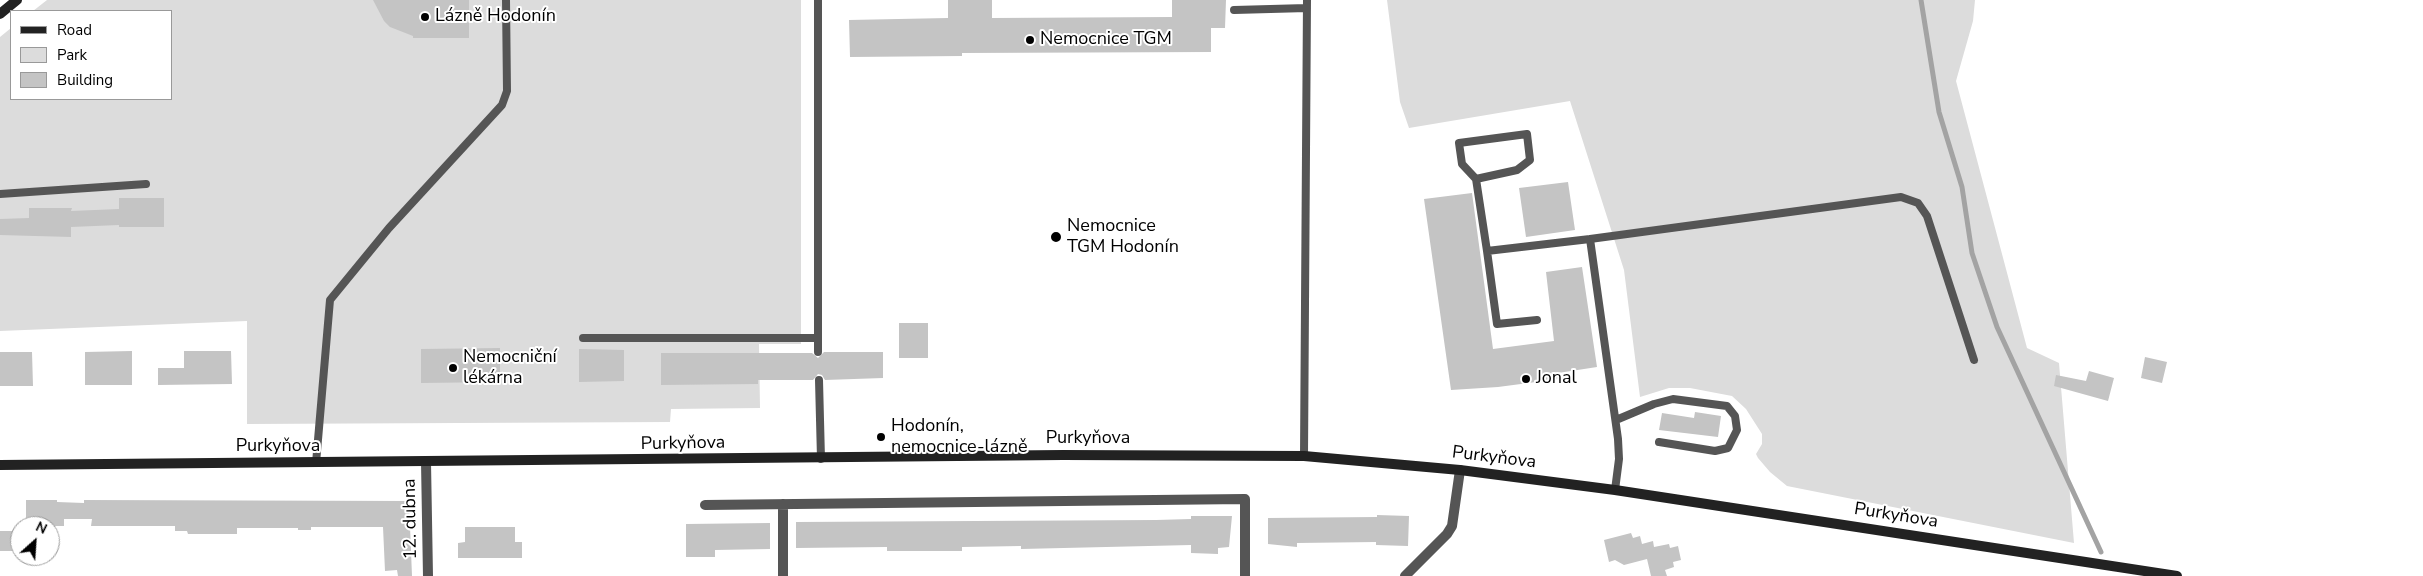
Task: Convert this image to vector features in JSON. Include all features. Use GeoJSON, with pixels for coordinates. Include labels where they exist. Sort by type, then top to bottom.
{"type":"FeatureCollection","features":[{"type":"Feature","properties":{"kind":"street"},"geometry":{"type":"LineString","coordinates":[[0,14],[17,0]]}},
{"type":"Feature","properties":{"kind":"street","name":"Purkyňova"},"geometry":{"type":"LineString","coordinates":[[0,465],[1151,455],[1304,456],[1460,470],[1616,490],[2171,576]]}},
{"type":"Feature","properties":{"kind":"street","name":"12. dubna"},"geometry":{"type":"LineString","coordinates":[[426,462],[428,576]]}},
{"type":"Feature","properties":{"kind":"street"},"geometry":{"type":"LineString","coordinates":[[1405,576],[1447,534],[1452,526],[1460,470]]}},
{"type":"Feature","properties":{"kind":"street"},"geometry":{"type":"LineString","coordinates":[[705,505],[1245,499],[1245,576]]}},
{"type":"Feature","properties":{"kind":"street"},"geometry":{"type":"LineString","coordinates":[[783,504],[783,576]]}},
{"type":"Feature","properties":{"kind":"lane"},"geometry":{"type":"LineString","coordinates":[[316,463],[330,300],[389,228],[502,105],[508,91],[506,0]]}},
{"type":"Feature","properties":{"kind":"lane"},"geometry":{"type":"LineString","coordinates":[[818,0],[818,352]]}},
{"type":"Feature","properties":{"kind":"lane"},"geometry":{"type":"LineString","coordinates":[[1234,10],[1307,4],[1304,456]]}},
{"type":"Feature","properties":{"kind":"lane"},"geometry":{"type":"LineString","coordinates":[[1476,179],[1517,170],[1530,160],[1527,134],[1459,143],[1462,164],[1476,179],[1497,324],[1537,320]]}},
{"type":"Feature","properties":{"kind":"lane"},"geometry":{"type":"LineString","coordinates":[[0,194],[146,184]]}},
{"type":"Feature","properties":{"kind":"lane"},"geometry":{"type":"LineString","coordinates":[[1487,251],[1901,197],[1918,203],[1927,216],[1974,360]]}},
{"type":"Feature","properties":{"kind":"lane"},"geometry":{"type":"LineString","coordinates":[[1590,239],[1616,420],[1619,459],[1616,490]]}},
{"type":"Feature","properties":{"kind":"lane"},"geometry":{"type":"LineString","coordinates":[[583,338],[818,338]]}},
{"type":"Feature","properties":{"kind":"lane"},"geometry":{"type":"LineString","coordinates":[[819,380],[821,459]]}},
{"type":"Feature","properties":{"kind":"lane"},"geometry":{"type":"LineString","coordinates":[[1616,420],[1654,404],[1673,399],[1727,406],[1735,416],[1736,430],[1728,448],[1714,451],[1659,442]]}},
{"type":"Feature","properties":{"kind":"green space"},"geometry":{"type":"Polygon","coordinates":[[[47,0],[801,0],[801,344],[759,344],[760,408],[671,409],[670,422],[247,424],[247,321],[0,331],[0,37],[10,29],[10,100],[172,100],[172,10],[34,10],[47,0]]]}},
{"type":"Feature","properties":{"kind":"green space"},"geometry":{"type":"Polygon","coordinates":[[[1387,0],[1975,0],[1973,21],[1956,81],[2027,348],[2059,363],[2074,543],[1787,486],[1770,472],[1758,458],[1756,454],[1762,444],[1762,434],[1746,409],[1732,396],[1690,388],[1669,388],[1640,397],[1624,270],[1570,101],[1409,128],[1400,102],[1387,0]]]}},
{"type":"Feature","properties":{"kind":"building","name":"Lázně Hodonín"},"geometry":{"type":"Polygon","coordinates":[[[373,0],[469,0],[469,38],[413,38],[413,36],[390,27],[384,21],[373,0]]]}},
{"type":"Feature","properties":{"kind":"building","name":"Nemocnice TGM"},"geometry":{"type":"Polygon","coordinates":[[[948,0],[992,0],[992,18],[1172,17],[1172,0],[1226,0],[1225,28],[1211,28],[1211,52],[962,53],[962,56],[850,57],[849,20],[948,18],[948,0]]]}},
{"type":"Feature","properties":{"kind":"building"},"geometry":{"type":"Polygon","coordinates":[[[1568,182],[1575,230],[1526,237],[1519,188],[1568,182]]]}},
{"type":"Feature","properties":{"kind":"building"},"geometry":{"type":"Polygon","coordinates":[[[1472,193],[1493,349],[1554,341],[1546,272],[1582,267],[1597,367],[1558,373],[1559,379],[1498,387],[1451,390],[1424,199],[1472,193]]]}},
{"type":"Feature","properties":{"kind":"building"},"geometry":{"type":"Polygon","coordinates":[[[119,198],[164,198],[164,227],[119,227],[119,225],[71,227],[71,237],[0,235],[0,219],[29,218],[29,208],[72,208],[71,211],[119,209],[119,198]]]}},
{"type":"Feature","properties":{"kind":"building"},"geometry":{"type":"Polygon","coordinates":[[[899,323],[928,323],[928,358],[899,358],[899,323]]]}},
{"type":"Feature","properties":{"kind":"building"},"geometry":{"type":"Polygon","coordinates":[[[500,348],[500,382],[421,383],[421,349],[500,348]]]}},
{"type":"Feature","properties":{"kind":"building"},"geometry":{"type":"Polygon","coordinates":[[[579,349],[624,350],[624,381],[579,382],[579,349]]]}},
{"type":"Feature","properties":{"kind":"building"},"geometry":{"type":"Polygon","coordinates":[[[132,351],[132,385],[85,385],[85,352],[132,351]]]}},
{"type":"Feature","properties":{"kind":"building"},"geometry":{"type":"Polygon","coordinates":[[[184,351],[231,351],[232,384],[158,385],[158,368],[184,368],[184,351]]]}},
{"type":"Feature","properties":{"kind":"building"},"geometry":{"type":"Polygon","coordinates":[[[0,352],[32,352],[33,386],[0,386],[0,352]]]}},
{"type":"Feature","properties":{"kind":"building"},"geometry":{"type":"Polygon","coordinates":[[[824,352],[883,352],[883,378],[825,380],[822,375],[818,374],[813,380],[758,380],[758,384],[661,385],[661,353],[812,353],[818,358],[824,352]]]}},
{"type":"Feature","properties":{"kind":"building"},"geometry":{"type":"Polygon","coordinates":[[[2145,357],[2167,362],[2162,383],[2141,378],[2145,357]]]}},
{"type":"Feature","properties":{"kind":"building"},"geometry":{"type":"Polygon","coordinates":[[[2089,371],[2114,378],[2108,401],[2054,386],[2056,375],[2086,381],[2089,371]]]}},
{"type":"Feature","properties":{"kind":"building"},"geometry":{"type":"Polygon","coordinates":[[[1695,412],[1721,416],[1718,437],[1659,430],[1662,413],[1694,418],[1695,412]]]}},
{"type":"Feature","properties":{"kind":"building"},"geometry":{"type":"Polygon","coordinates":[[[26,500],[57,500],[57,502],[84,503],[84,500],[409,501],[412,576],[398,576],[397,570],[385,571],[383,527],[311,527],[311,530],[298,530],[298,528],[237,528],[237,534],[188,534],[187,531],[175,531],[175,526],[91,526],[92,519],[64,519],[64,526],[60,526],[60,516],[26,516],[26,500]]]}},
{"type":"Feature","properties":{"kind":"building"},"geometry":{"type":"Polygon","coordinates":[[[1377,515],[1409,516],[1408,546],[1376,545],[1376,542],[1297,543],[1297,547],[1268,544],[1268,518],[1377,517],[1377,515]]]}},
{"type":"Feature","properties":{"kind":"building"},"geometry":{"type":"Polygon","coordinates":[[[1191,516],[1232,516],[1229,547],[1218,548],[1218,554],[1191,553],[1191,545],[1021,549],[1021,546],[962,547],[962,551],[887,551],[887,547],[796,548],[796,522],[1156,520],[1191,519],[1191,516]]]}},
{"type":"Feature","properties":{"kind":"building"},"geometry":{"type":"Polygon","coordinates":[[[770,523],[770,549],[715,550],[715,557],[686,557],[686,524],[770,523]]]}},
{"type":"Feature","properties":{"kind":"building"},"geometry":{"type":"Polygon","coordinates":[[[465,527],[515,527],[515,542],[522,542],[522,558],[458,558],[458,543],[465,542],[465,527]]]}},
{"type":"Feature","properties":{"kind":"building"},"geometry":{"type":"Polygon","coordinates":[[[0,531],[10,531],[10,551],[0,551],[0,531]]]}},
{"type":"Feature","properties":{"kind":"building"},"geometry":{"type":"Polygon","coordinates":[[[1631,533],[1633,538],[1640,536],[1642,544],[1653,541],[1654,547],[1669,544],[1670,548],[1678,546],[1681,560],[1673,562],[1674,567],[1665,570],[1667,576],[1651,576],[1647,559],[1624,565],[1615,560],[1609,562],[1604,540],[1631,533]]]}},
{"type":"Feature","properties":{"kind":"waterway"},"geometry":{"type":"LineString","coordinates":[[1921,0],[1939,112],[1962,187],[1972,253],[1997,327],[2101,552]]}},
{"type":"Feature","properties":{"kind":"place","name":"Lázně Hodonín"},"geometry":{"type":"Point","coordinates":[425,17]}},
{"type":"Feature","properties":{"kind":"place","name":"Nemocnice TGM"},"geometry":{"type":"Point","coordinates":[1030,40]}},
{"type":"Feature","properties":{"kind":"place","name":"Nemocnice TGM Hodonín"},"geometry":{"type":"Point","coordinates":[1056,237]}},
{"type":"Feature","properties":{"kind":"place","name":"Nemocniční lékárna"},"geometry":{"type":"Point","coordinates":[453,368]}},
{"type":"Feature","properties":{"kind":"place","name":"Jonal"},"geometry":{"type":"Point","coordinates":[1526,379]}},
{"type":"Feature","properties":{"kind":"place","name":"Hodonín, nemocnice-lázně"},"geometry":{"type":"Point","coordinates":[881,437]}}]}
